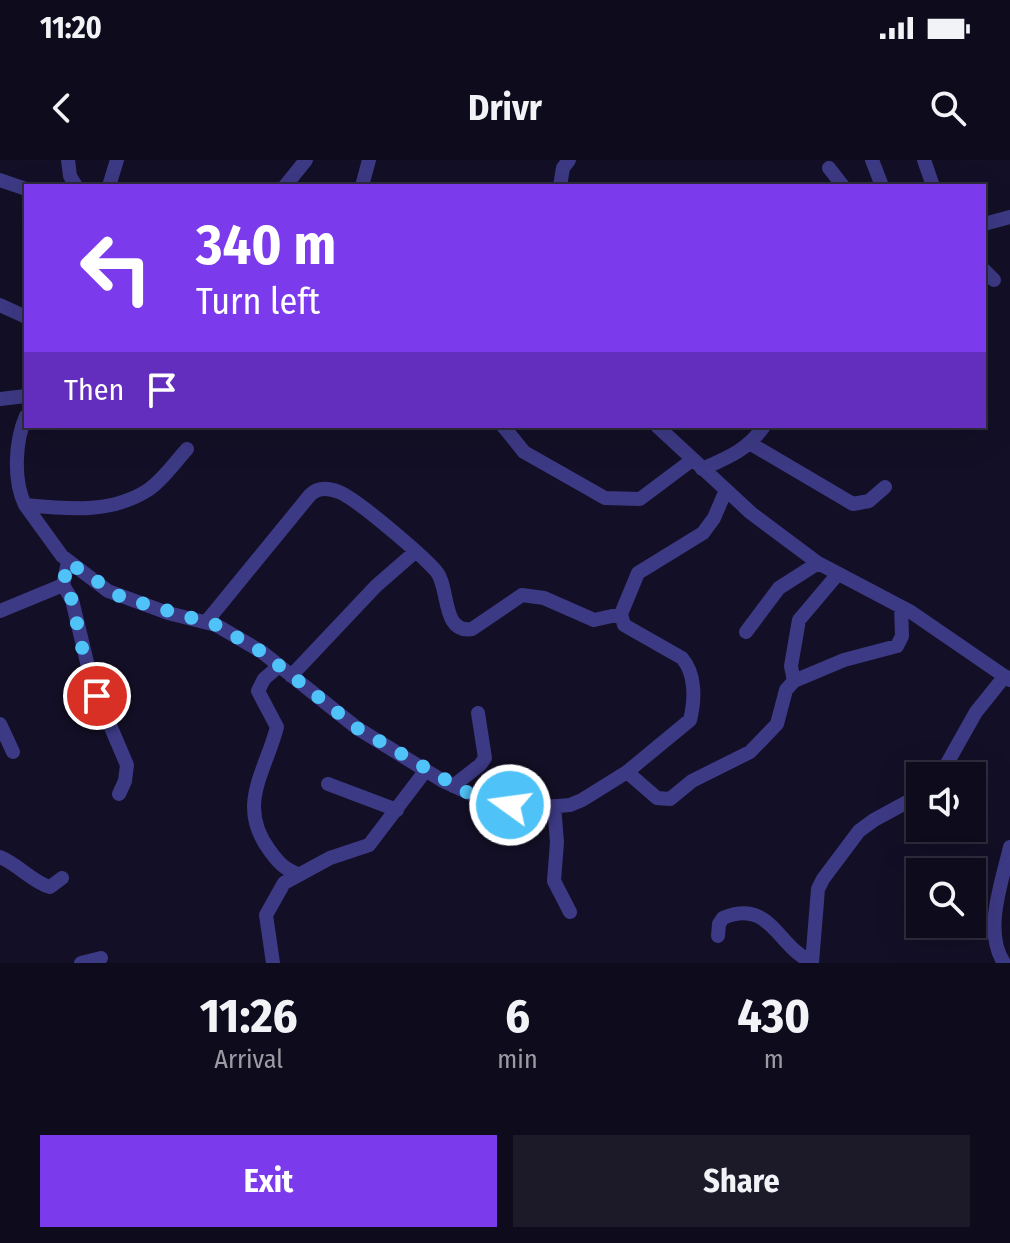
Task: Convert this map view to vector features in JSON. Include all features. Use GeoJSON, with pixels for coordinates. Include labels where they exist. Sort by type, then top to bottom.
{"type":"FeatureCollection","features":[{"type":"Feature","properties":{"kind":"street"},"geometry":{"type":"LineString","coordinates":[[68,160],[70,176],[75,184]]}},
{"type":"Feature","properties":{"kind":"street"},"geometry":{"type":"LineString","coordinates":[[110,184],[117,160]]}},
{"type":"Feature","properties":{"kind":"street"},"geometry":{"type":"LineString","coordinates":[[287,184],[306,160]]}},
{"type":"Feature","properties":{"kind":"street"},"geometry":{"type":"LineString","coordinates":[[363,184],[369,160]]}},
{"type":"Feature","properties":{"kind":"street"},"geometry":{"type":"LineString","coordinates":[[560,184],[563,168],[569,160]]}},
{"type":"Feature","properties":{"kind":"street"},"geometry":{"type":"LineString","coordinates":[[872,160],[881,184]]}},
{"type":"Feature","properties":{"kind":"street"},"geometry":{"type":"LineString","coordinates":[[924,160],[932,184]]}},
{"type":"Feature","properties":{"kind":"street"},"geometry":{"type":"LineString","coordinates":[[829,168],[841,184]]}},
{"type":"Feature","properties":{"kind":"street"},"geometry":{"type":"LineString","coordinates":[[0,180],[24,188]]}},
{"type":"Feature","properties":{"kind":"street"},"geometry":{"type":"LineString","coordinates":[[986,223],[1010,217]]}},
{"type":"Feature","properties":{"kind":"street"},"geometry":{"type":"LineString","coordinates":[[2,308],[24,316]]}},
{"type":"Feature","properties":{"kind":"street"},"geometry":{"type":"LineString","coordinates":[[0,399],[24,396]]}},
{"type":"Feature","properties":{"kind":"street"},"geometry":{"type":"LineString","coordinates":[[24,422],[18,438],[18,485],[25,505],[68,562],[121,597],[168,613],[207,621],[255,647],[348,722],[453,786],[488,802],[532,808],[582,800],[627,772],[690,720],[692,675],[682,658],[624,625],[621,614],[638,573],[703,533],[714,518],[726,490]]}},
{"type":"Feature","properties":{"kind":"street"},"geometry":{"type":"LineString","coordinates":[[505,428],[524,452],[605,498],[640,499],[697,464],[751,444],[763,428]]}},
{"type":"Feature","properties":{"kind":"street"},"geometry":{"type":"LineString","coordinates":[[659,428],[751,513],[818,563],[962,644],[1007,678],[976,712],[948,762]]}},
{"type":"Feature","properties":{"kind":"street"},"geometry":{"type":"LineString","coordinates":[[751,444],[853,504],[861,505],[869,501],[885,487]]}},
{"type":"Feature","properties":{"kind":"street"},"geometry":{"type":"LineString","coordinates":[[25,505],[81,510],[122,501],[148,490],[187,449]]}},
{"type":"Feature","properties":{"kind":"street"},"geometry":{"type":"LineString","coordinates":[[207,621],[315,490],[335,490],[345,494],[437,572],[451,618],[464,630],[472,629],[522,595],[544,598],[594,620],[621,614]]}},
{"type":"Feature","properties":{"kind":"street"},"geometry":{"type":"LineString","coordinates":[[298,874],[283,867],[258,836],[253,808],[255,794],[277,727],[258,691],[264,679],[285,671],[415,552]]}},
{"type":"Feature","properties":{"kind":"street"},"geometry":{"type":"LineString","coordinates":[[68,562],[63,585],[72,600],[92,683],[127,765],[119,794]]}},
{"type":"Feature","properties":{"kind":"street"},"geometry":{"type":"LineString","coordinates":[[746,632],[779,588],[818,563]]}},
{"type":"Feature","properties":{"kind":"street"},"geometry":{"type":"LineString","coordinates":[[794,681],[791,666],[799,620],[837,575]]}},
{"type":"Feature","properties":{"kind":"street"},"geometry":{"type":"LineString","coordinates":[[0,611],[25,598],[63,585]]}},
{"type":"Feature","properties":{"kind":"street"},"geometry":{"type":"LineString","coordinates":[[627,772],[657,798],[670,799],[692,781],[750,752],[777,724],[786,690],[794,681],[844,660],[897,646],[902,636],[901,607]]}},
{"type":"Feature","properties":{"kind":"street"},"geometry":{"type":"LineString","coordinates":[[453,786],[485,758],[478,713]]}},
{"type":"Feature","properties":{"kind":"street"},"geometry":{"type":"LineString","coordinates":[[0,724],[13,752]]}},
{"type":"Feature","properties":{"kind":"street"},"geometry":{"type":"LineString","coordinates":[[273,963],[266,915],[284,883],[330,858],[369,845],[426,770]]}},
{"type":"Feature","properties":{"kind":"street"},"geometry":{"type":"LineString","coordinates":[[328,784],[397,810]]}},
{"type":"Feature","properties":{"kind":"street"},"geometry":{"type":"LineString","coordinates":[[718,936],[723,918],[754,914],[777,930],[797,956],[812,963],[818,889],[823,879],[859,831],[906,803]]}},
{"type":"Feature","properties":{"kind":"street"},"geometry":{"type":"LineString","coordinates":[[554,806],[557,842],[554,881],[570,912]]}},
{"type":"Feature","properties":{"kind":"street"},"geometry":{"type":"LineString","coordinates":[[1004,963],[998,954],[995,915],[1010,847]]}},
{"type":"Feature","properties":{"kind":"street"},"geometry":{"type":"LineString","coordinates":[[0,857],[18,865],[44,886],[50,887],[62,878]]}},
{"type":"Feature","properties":{"kind":"street"},"geometry":{"type":"LineString","coordinates":[[81,963],[101,958]]}},
{"type":"Feature","properties":{"kind":"route"},"geometry":{"type":"LineString","coordinates":[[97,696],[83,652],[72,600],[63,585],[68,562],[121,597],[216,625],[262,652],[348,722],[443,781],[488,802],[510,805]]}}]}
